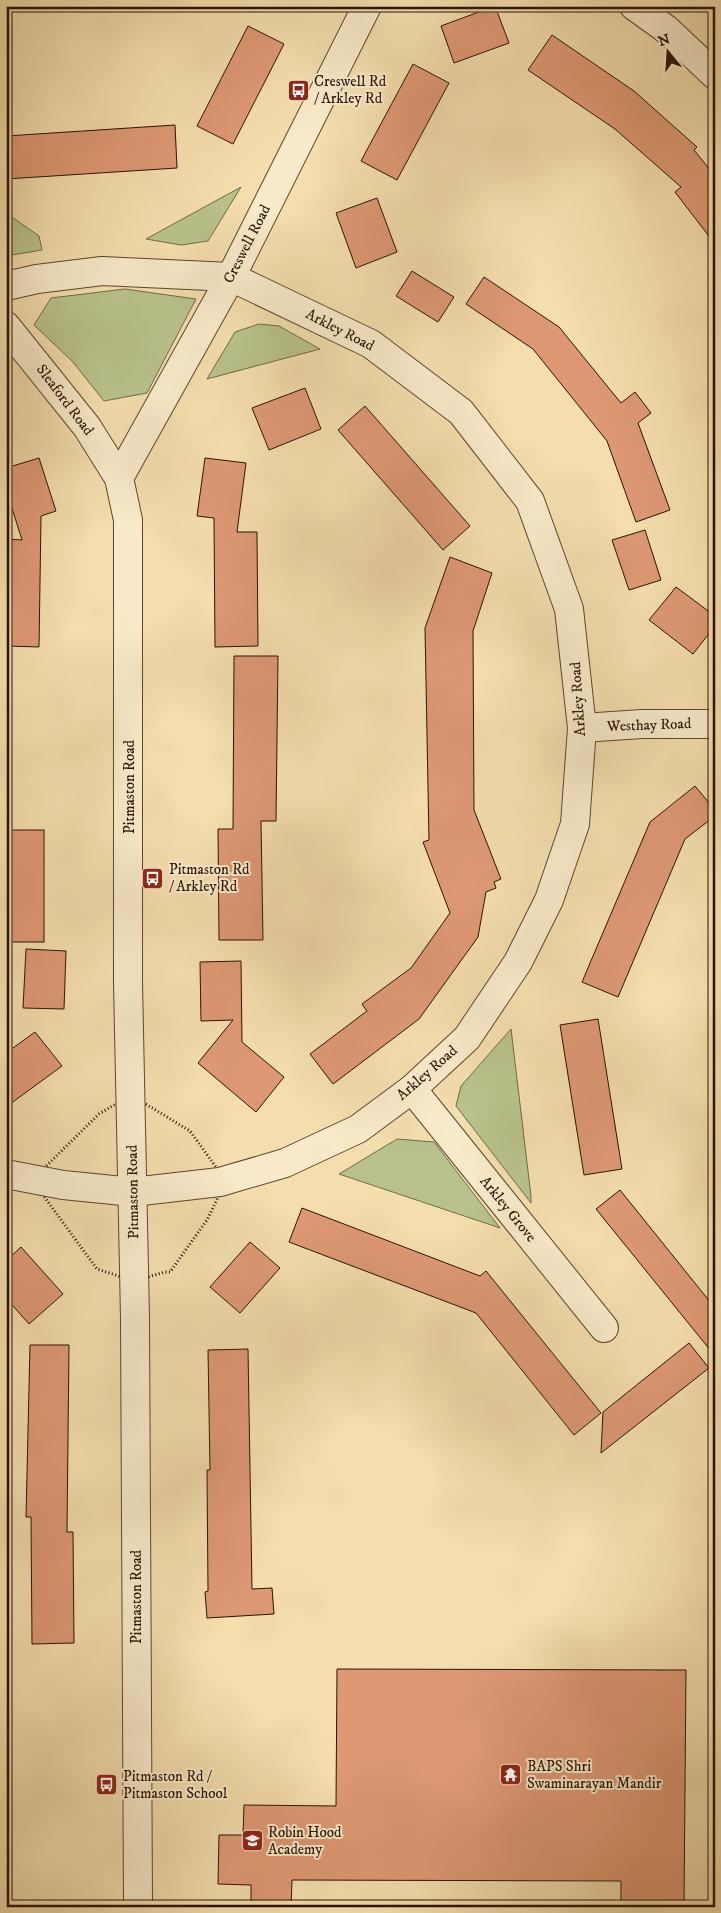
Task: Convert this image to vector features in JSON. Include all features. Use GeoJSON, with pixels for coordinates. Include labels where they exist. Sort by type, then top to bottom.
{"type":"FeatureCollection","features":[{"type":"Feature","properties":{"kind":"street","name":"Creswell Road"},"geometry":{"type":"LineString","coordinates":[[119,478],[231,277],[367,6]]}},
{"type":"Feature","properties":{"kind":"street"},"geometry":{"type":"LineString","coordinates":[[634,6],[666,29],[715,75]]}},
{"type":"Feature","properties":{"kind":"street","name":"Arkley Road"},"geometry":{"type":"LineString","coordinates":[[6,286],[37,279],[102,271],[231,277],[371,344],[461,412],[530,501],[570,609],[582,728],[575,824],[549,900],[518,962],[467,1038],[412,1089],[358,1129],[285,1163],[220,1182],[133,1192],[55,1183],[6,1174]]}},
{"type":"Feature","properties":{"kind":"street","name":"Sleaford Road"},"geometry":{"type":"LineString","coordinates":[[6,326],[88,427],[119,478]]}},
{"type":"Feature","properties":{"kind":"street","name":"Pitmaston Road"},"geometry":{"type":"LineString","coordinates":[[119,478],[128,520],[128,983],[133,1192],[138,1907]]}},
{"type":"Feature","properties":{"kind":"street","name":"Westhay Road"},"geometry":{"type":"LineString","coordinates":[[582,728],[642,724],[715,724]]}},
{"type":"Feature","properties":{"kind":"street","name":"Arkley Grove"},"geometry":{"type":"LineString","coordinates":[[412,1089],[604,1328]]}},
{"type":"Feature","properties":{"kind":"green space"},"geometry":{"type":"Polygon","coordinates":[[[241,187],[208,241],[181,245],[146,239],[241,187]]]}},
{"type":"Feature","properties":{"kind":"green space"},"geometry":{"type":"Polygon","coordinates":[[[6,213],[39,236],[42,250],[6,256],[6,213]]]}},
{"type":"Feature","properties":{"kind":"green space"},"geometry":{"type":"Polygon","coordinates":[[[125,289],[196,299],[147,393],[104,401],[72,361],[34,325],[51,298],[125,289]]]}},
{"type":"Feature","properties":{"kind":"green space"},"geometry":{"type":"Polygon","coordinates":[[[259,324],[279,326],[320,349],[207,379],[235,332],[259,324]]]}},
{"type":"Feature","properties":{"kind":"green space"},"geometry":{"type":"Polygon","coordinates":[[[511,1029],[531,1203],[456,1106],[461,1086],[511,1029]]]}},
{"type":"Feature","properties":{"kind":"green space"},"geometry":{"type":"Polygon","coordinates":[[[397,1139],[434,1142],[500,1228],[339,1174],[397,1139]]]}},
{"type":"Feature","properties":{"kind":"building"},"geometry":{"type":"Polygon","coordinates":[[[495,6],[509,43],[454,63],[441,26],[495,6]]]}},
{"type":"Feature","properties":{"kind":"building"},"geometry":{"type":"Polygon","coordinates":[[[248,26],[284,44],[233,144],[197,126],[248,26]]]}},
{"type":"Feature","properties":{"kind":"building"},"geometry":{"type":"Polygon","coordinates":[[[552,35],[634,91],[697,147],[694,150],[715,176],[715,244],[675,192],[681,187],[615,129],[528,70],[552,35]]]}},
{"type":"Feature","properties":{"kind":"building"},"geometry":{"type":"Polygon","coordinates":[[[413,64],[449,83],[397,180],[361,161],[413,64]]]}},
{"type":"Feature","properties":{"kind":"building"},"geometry":{"type":"Polygon","coordinates":[[[175,125],[177,168],[6,179],[6,136],[175,125]]]}},
{"type":"Feature","properties":{"kind":"building"},"geometry":{"type":"Polygon","coordinates":[[[377,198],[397,252],[356,268],[336,213],[377,198]]]}},
{"type":"Feature","properties":{"kind":"building"},"geometry":{"type":"Polygon","coordinates":[[[412,271],[454,297],[438,322],[396,296],[412,271]]]}},
{"type":"Feature","properties":{"kind":"building"},"geometry":{"type":"Polygon","coordinates":[[[484,277],[559,327],[621,403],[635,392],[651,413],[638,423],[670,510],[636,522],[607,441],[533,349],[466,304],[484,277]]]}},
{"type":"Feature","properties":{"kind":"building"},"geometry":{"type":"Polygon","coordinates":[[[305,388],[321,429],[269,450],[252,408],[305,388]]]}},
{"type":"Feature","properties":{"kind":"building"},"geometry":{"type":"Polygon","coordinates":[[[365,406],[470,526],[443,550],[338,430],[365,406]]]}},
{"type":"Feature","properties":{"kind":"building"},"geometry":{"type":"Polygon","coordinates":[[[39,458],[56,511],[41,516],[39,647],[6,646],[6,539],[22,540],[6,489],[6,468],[39,458]]]}},
{"type":"Feature","properties":{"kind":"building"},"geometry":{"type":"Polygon","coordinates":[[[205,458],[246,463],[237,532],[257,532],[258,646],[215,647],[214,518],[197,516],[205,458]]]}},
{"type":"Feature","properties":{"kind":"building"},"geometry":{"type":"Polygon","coordinates":[[[645,530],[661,580],[629,590],[612,540],[645,530]]]}},
{"type":"Feature","properties":{"kind":"building"},"geometry":{"type":"Polygon","coordinates":[[[450,557],[492,573],[473,631],[474,810],[501,879],[494,882],[496,888],[486,892],[478,937],[419,1019],[333,1084],[310,1054],[367,1011],[362,1004],[411,968],[450,913],[423,842],[429,840],[425,628],[450,557]]]}},
{"type":"Feature","properties":{"kind":"building"},"geometry":{"type":"Polygon","coordinates":[[[676,587],[715,616],[715,626],[693,654],[649,620],[676,587]]]}},
{"type":"Feature","properties":{"kind":"building"},"geometry":{"type":"Polygon","coordinates":[[[234,656],[278,656],[276,821],[261,821],[263,940],[219,940],[218,829],[233,829],[234,656]]]}},
{"type":"Feature","properties":{"kind":"building"},"geometry":{"type":"Polygon","coordinates":[[[695,786],[715,810],[715,816],[685,839],[618,997],[582,982],[650,822],[695,786]]]}},
{"type":"Feature","properties":{"kind":"building"},"geometry":{"type":"Polygon","coordinates":[[[6,830],[44,830],[44,942],[6,942],[6,830]]]}},
{"type":"Feature","properties":{"kind":"building"},"geometry":{"type":"Polygon","coordinates":[[[26,949],[66,951],[64,1009],[23,1008],[26,949]]]}},
{"type":"Feature","properties":{"kind":"building"},"geometry":{"type":"Polygon","coordinates":[[[241,961],[242,1042],[284,1077],[256,1112],[198,1063],[233,1020],[201,1021],[200,962],[241,961]]]}},
{"type":"Feature","properties":{"kind":"building"},"geometry":{"type":"Polygon","coordinates":[[[598,1019],[622,1169],[584,1175],[560,1025],[598,1019]]]}},
{"type":"Feature","properties":{"kind":"building"},"geometry":{"type":"Polygon","coordinates":[[[35,1032],[62,1066],[6,1107],[6,1053],[35,1032]]]}},
{"type":"Feature","properties":{"kind":"building"},"geometry":{"type":"Polygon","coordinates":[[[620,1190],[715,1308],[715,1356],[596,1209],[620,1190]]]}},
{"type":"Feature","properties":{"kind":"building"},"geometry":{"type":"Polygon","coordinates":[[[302,1208],[480,1276],[486,1271],[601,1413],[574,1435],[476,1313],[289,1242],[302,1208]]]}},
{"type":"Feature","properties":{"kind":"building"},"geometry":{"type":"Polygon","coordinates":[[[250,1242],[280,1268],[240,1313],[210,1287],[250,1242]]]}},
{"type":"Feature","properties":{"kind":"building"},"geometry":{"type":"Polygon","coordinates":[[[21,1247],[63,1294],[29,1324],[6,1298],[6,1261],[21,1247]]]}},
{"type":"Feature","properties":{"kind":"building"},"geometry":{"type":"Polygon","coordinates":[[[689,1343],[709,1368],[601,1453],[603,1412],[689,1343]]]}},
{"type":"Feature","properties":{"kind":"building"},"geometry":{"type":"Polygon","coordinates":[[[30,1345],[69,1345],[67,1532],[73,1532],[74,1643],[32,1644],[31,1517],[26,1517],[30,1345]]]}},
{"type":"Feature","properties":{"kind":"building"},"geometry":{"type":"Polygon","coordinates":[[[248,1349],[252,1589],[272,1588],[274,1614],[207,1618],[205,1592],[208,1591],[207,1470],[210,1470],[208,1350],[248,1349]]]}},
{"type":"Feature","properties":{"kind":"building","name":"BAPS Shri Swaminarayan Mandir"},"geometry":{"type":"Polygon","coordinates":[[[337,1669],[686,1670],[684,1907],[621,1907],[621,1881],[292,1880],[291,1907],[251,1907],[251,1885],[218,1884],[219,1835],[243,1835],[244,1805],[336,1806],[337,1669]]]}},
{"type":"Feature","properties":{"kind":"place","name":"Creswell Rd / Arkley Rd"},"geometry":{"type":"Point","coordinates":[298,90]}},
{"type":"Feature","properties":{"kind":"place","name":"Pitmaston Rd / Arkley Rd"},"geometry":{"type":"Point","coordinates":[153,878]}},
{"type":"Feature","properties":{"kind":"place","name":"BAPS Shri Swaminarayan Mandir"},"geometry":{"type":"Point","coordinates":[511,1775]}},
{"type":"Feature","properties":{"kind":"place","name":"Pitmaston Rd / Pitmaston School"},"geometry":{"type":"Point","coordinates":[107,1785]}},
{"type":"Feature","properties":{"kind":"place","name":"Robin Hood Academy"},"geometry":{"type":"Point","coordinates":[252,1841]}}]}
